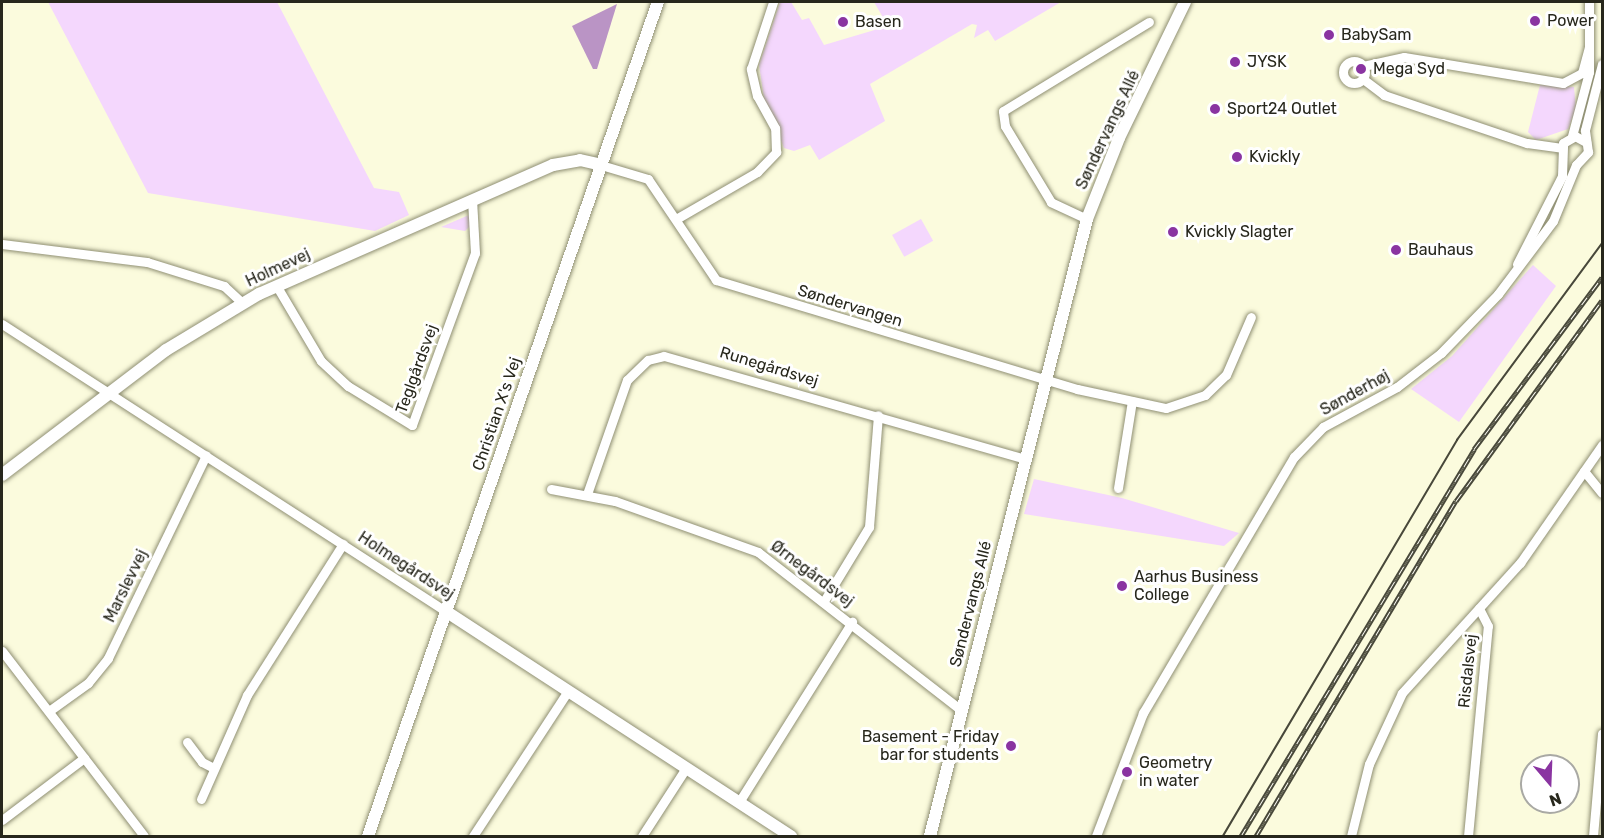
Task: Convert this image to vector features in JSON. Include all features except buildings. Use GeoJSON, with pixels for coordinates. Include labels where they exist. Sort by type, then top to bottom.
{"type":"FeatureCollection","features":[{"type":"Feature","properties":{"kind":"street","name":"Christian X's Vej"},"geometry":{"type":"LineString","coordinates":[[368,837],[658,2]]}},
{"type":"Feature","properties":{"kind":"street"},"geometry":{"type":"LineString","coordinates":[[676,219],[757,172],[776,152],[775,128],[757,96],[751,69],[773,2]]}},
{"type":"Feature","properties":{"kind":"street","name":"Søndervangs Allé"},"geometry":{"type":"LineString","coordinates":[[930,837],[1024,459],[1087,219],[1185,2]]}},
{"type":"Feature","properties":{"kind":"street"},"geometry":{"type":"LineString","coordinates":[[1563,152],[1572,136],[1586,92],[1589,2]]}},
{"type":"Feature","properties":{"kind":"street"},"geometry":{"type":"LineString","coordinates":[[1087,219],[1051,202],[1005,126],[1003,111],[1149,22]]}},
{"type":"Feature","properties":{"kind":"street"},"geometry":{"type":"LineString","coordinates":[[1581,160],[1563,152],[1527,143],[1379,92],[1363,79],[1347,81],[1343,70],[1351,61],[1364,66],[1404,57],[1563,83],[1582,73],[1589,47]]}},
{"type":"Feature","properties":{"kind":"street","name":"Sønderhøj"},"geometry":{"type":"LineString","coordinates":[[1096,837],[1131,737],[1294,457],[1313,436],[1434,359],[1512,274],[1559,211],[1581,160],[1587,152],[1586,141],[1602,64]]}},
{"type":"Feature","properties":{"kind":"street"},"geometry":{"type":"LineString","coordinates":[[1363,79],[1364,66]]}},
{"type":"Feature","properties":{"kind":"street"},"geometry":{"type":"LineString","coordinates":[[1572,136],[1586,141]]}},
{"type":"Feature","properties":{"kind":"street","name":"Sønderhøj"},"geometry":{"type":"LineString","coordinates":[[1512,274],[1562,176],[1563,152]]}},
{"type":"Feature","properties":{"kind":"street","name":"Holmevej"},"geometry":{"type":"LineString","coordinates":[[2,475],[108,394],[242,303],[276,285],[565,160],[601,165]]}},
{"type":"Feature","properties":{"kind":"street","name":"Søndervangen"},"geometry":{"type":"LineString","coordinates":[[601,165],[648,179],[716,280],[1046,381]]}},
{"type":"Feature","properties":{"kind":"street","name":"Teglgårdsvej"},"geometry":{"type":"LineString","coordinates":[[276,285],[321,361],[348,386],[412,425],[475,253],[472,200]]}},
{"type":"Feature","properties":{"kind":"street"},"geometry":{"type":"LineString","coordinates":[[2,244],[147,262],[224,286],[242,303]]}},
{"type":"Feature","properties":{"kind":"street"},"geometry":{"type":"LineString","coordinates":[[1046,381],[1166,408],[1205,395],[1226,375],[1251,317]]}},
{"type":"Feature","properties":{"kind":"street","name":"Holmegårdsvej"},"geometry":{"type":"LineString","coordinates":[[2,324],[791,837]]}},
{"type":"Feature","properties":{"kind":"street","name":"Runegårdsvej"},"geometry":{"type":"LineString","coordinates":[[587,494],[627,380],[648,360],[679,356],[1024,459]]}},
{"type":"Feature","properties":{"kind":"street"},"geometry":{"type":"LineString","coordinates":[[1118,488],[1132,401]]}},
{"type":"Feature","properties":{"kind":"street"},"geometry":{"type":"LineString","coordinates":[[824,601],[868,527],[878,416]]}},
{"type":"Feature","properties":{"kind":"street"},"geometry":{"type":"LineString","coordinates":[[1351,837],[1369,764],[1389,714],[1419,672],[1520,563],[1602,446]]}},
{"type":"Feature","properties":{"kind":"street","name":"Marslevvej"},"geometry":{"type":"LineString","coordinates":[[49,711],[88,683],[108,658],[206,455]]}},
{"type":"Feature","properties":{"kind":"street"},"geometry":{"type":"LineString","coordinates":[[1584,471],[1602,493]]}},
{"type":"Feature","properties":{"kind":"street","name":"Ørnegårdsvej"},"geometry":{"type":"LineString","coordinates":[[551,489],[587,494],[758,552],[852,622],[961,710]]}},
{"type":"Feature","properties":{"kind":"street"},"geometry":{"type":"LineString","coordinates":[[201,799],[247,695],[343,544]]}},
{"type":"Feature","properties":{"kind":"street","name":"Risdalsvej"},"geometry":{"type":"LineString","coordinates":[[1468,837],[1488,626],[1479,608]]}},
{"type":"Feature","properties":{"kind":"street"},"geometry":{"type":"LineString","coordinates":[[739,802],[852,622]]}},
{"type":"Feature","properties":{"kind":"street"},"geometry":{"type":"LineString","coordinates":[[2,651],[144,837]]}},
{"type":"Feature","properties":{"kind":"street"},"geometry":{"type":"LineString","coordinates":[[473,837],[568,691]]}},
{"type":"Feature","properties":{"kind":"street"},"geometry":{"type":"LineString","coordinates":[[1593,837],[1602,732]]}},
{"type":"Feature","properties":{"kind":"street"},"geometry":{"type":"LineString","coordinates":[[187,742],[202,762],[214,768]]}},
{"type":"Feature","properties":{"kind":"street"},"geometry":{"type":"LineString","coordinates":[[2,820],[84,758]]}},
{"type":"Feature","properties":{"kind":"street"},"geometry":{"type":"LineString","coordinates":[[642,837],[686,768]]}},
{"type":"Feature","properties":{"kind":"shaded area"},"geometry":{"type":"Polygon","coordinates":[[[48,2],[277,2],[374,188],[399,192],[409,215],[375,231],[148,193],[48,2]]]}},
{"type":"Feature","properties":{"kind":"shaded area"},"geometry":{"type":"Polygon","coordinates":[[[780,2],[791,2],[802,20],[809,18],[824,45],[888,26],[874,2],[1061,2],[995,41],[988,30],[974,38],[977,25],[972,24],[870,84],[885,121],[819,160],[810,145],[794,151],[784,148],[764,99],[759,65],[780,2]]]}},
{"type":"Feature","properties":{"kind":"shaded area"},"geometry":{"type":"Polygon","coordinates":[[[617,4],[597,69],[593,69],[572,26],[617,4]]]}},
{"type":"Feature","properties":{"kind":"shaded area"},"geometry":{"type":"Polygon","coordinates":[[[1540,85],[1574,87],[1576,109],[1568,129],[1536,140],[1528,132],[1540,85]]]}},
{"type":"Feature","properties":{"kind":"shaded area"},"geometry":{"type":"Polygon","coordinates":[[[469,215],[471,225],[465,231],[441,227],[469,215]]]}},
{"type":"Feature","properties":{"kind":"shaded area"},"geometry":{"type":"Polygon","coordinates":[[[921,219],[933,241],[904,257],[892,235],[921,219]]]}},
{"type":"Feature","properties":{"kind":"shaded area"},"geometry":{"type":"Polygon","coordinates":[[[1533,265],[1556,286],[1459,422],[1411,389],[1452,356],[1533,265]]]}},
{"type":"Feature","properties":{"kind":"shaded area"},"geometry":{"type":"Polygon","coordinates":[[[1034,479],[1122,498],[1239,533],[1224,546],[1024,514],[1034,479]]]}},
{"type":"Feature","properties":{"kind":"tram line"},"geometry":{"type":"LineString","coordinates":[[1223,836],[1457,440],[1602,243]]}},
{"type":"Feature","properties":{"kind":"railway"},"geometry":{"type":"LineString","coordinates":[[1241,836],[1474,449],[1602,277]]}},
{"type":"Feature","properties":{"kind":"railway"},"geometry":{"type":"LineString","coordinates":[[1256,836],[1456,501],[1602,300]]}},
{"type":"Feature","properties":{"kind":"place","name":"Power"},"geometry":{"type":"Point","coordinates":[1535,21]}},
{"type":"Feature","properties":{"kind":"place","name":"Basen"},"geometry":{"type":"Point","coordinates":[843,22]}},
{"type":"Feature","properties":{"kind":"place","name":"BabySam"},"geometry":{"type":"Point","coordinates":[1329,35]}},
{"type":"Feature","properties":{"kind":"place","name":"JYSK"},"geometry":{"type":"Point","coordinates":[1235,62]}},
{"type":"Feature","properties":{"kind":"place","name":"Mega Syd"},"geometry":{"type":"Point","coordinates":[1361,69]}},
{"type":"Feature","properties":{"kind":"place","name":"Sport24 Outlet"},"geometry":{"type":"Point","coordinates":[1215,109]}},
{"type":"Feature","properties":{"kind":"place","name":"Kvickly"},"geometry":{"type":"Point","coordinates":[1237,157]}},
{"type":"Feature","properties":{"kind":"place","name":"Kvickly Slagter"},"geometry":{"type":"Point","coordinates":[1173,232]}},
{"type":"Feature","properties":{"kind":"place","name":"Bauhaus"},"geometry":{"type":"Point","coordinates":[1396,250]}},
{"type":"Feature","properties":{"kind":"place","name":"Aarhus Business College"},"geometry":{"type":"Point","coordinates":[1122,586]}},
{"type":"Feature","properties":{"kind":"place","name":"Basement - Friday bar for students"},"geometry":{"type":"Point","coordinates":[1011,746]}},
{"type":"Feature","properties":{"kind":"place","name":"Geometry in water"},"geometry":{"type":"Point","coordinates":[1127,772]}}]}
